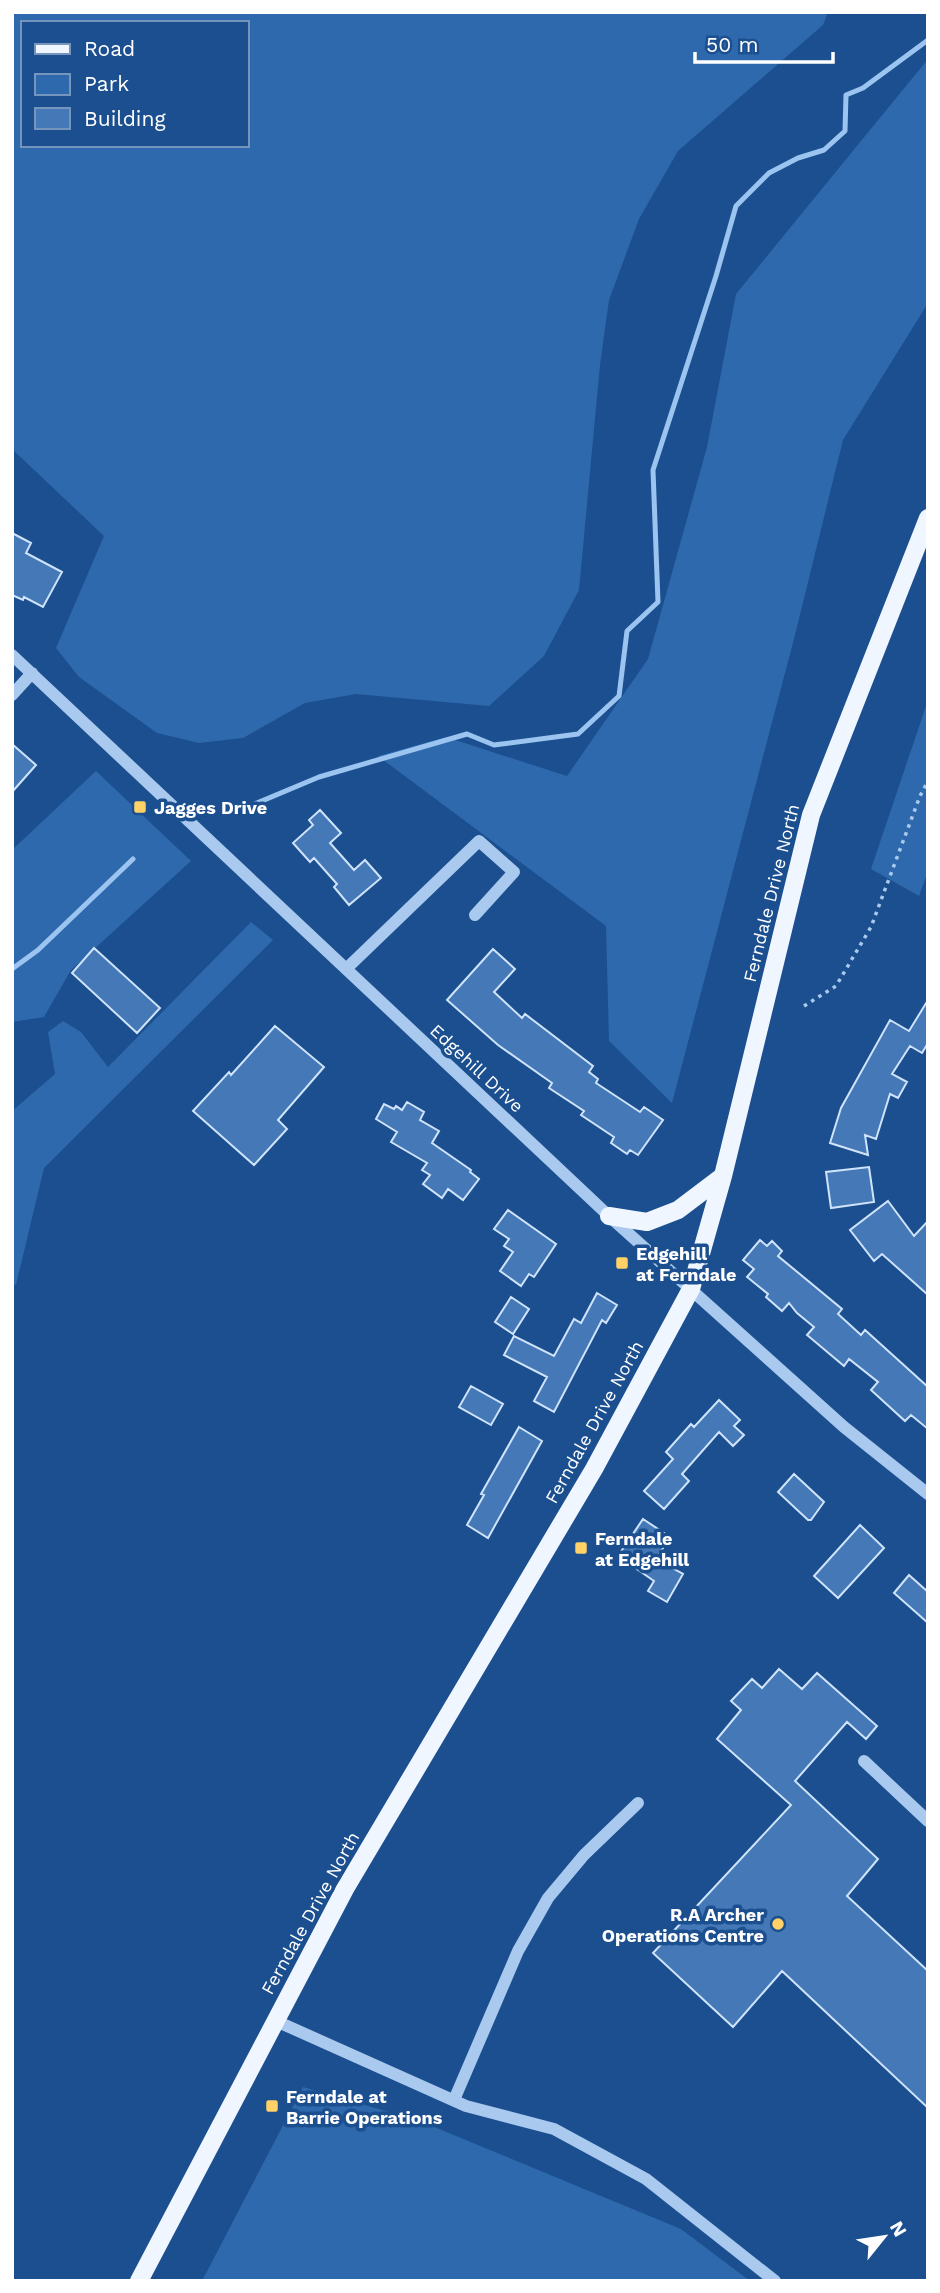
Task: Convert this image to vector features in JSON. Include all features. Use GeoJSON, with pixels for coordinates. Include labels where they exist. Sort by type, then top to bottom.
{"type":"FeatureCollection","features":[{"type":"Feature","properties":{"kind":"main road","name":"Ferndale Drive North"},"geometry":{"type":"LineString","coordinates":[[139,2281],[345,1889],[594,1469],[691,1289],[723,1176],[811,815],[928,518]]}},
{"type":"Feature","properties":{"kind":"main road"},"geometry":{"type":"LineString","coordinates":[[609,1216],[648,1222],[678,1210],[723,1176]]}},
{"type":"Feature","properties":{"kind":"street","name":"Edgehill Drive"},"geometry":{"type":"LineString","coordinates":[[12,655],[609,1216],[844,1427],[928,1494]]}},
{"type":"Feature","properties":{"kind":"street"},"geometry":{"type":"LineString","coordinates":[[12,695],[32,673]]}},
{"type":"Feature","properties":{"kind":"street"},"geometry":{"type":"LineString","coordinates":[[346,969],[479,841],[514,872],[475,915]]}},
{"type":"Feature","properties":{"kind":"street"},"geometry":{"type":"LineString","coordinates":[[863,1761],[928,1821]]}},
{"type":"Feature","properties":{"kind":"street"},"geometry":{"type":"LineString","coordinates":[[454,2100],[518,1951],[548,1898],[584,1855],[638,1803]]}},
{"type":"Feature","properties":{"kind":"street"},"geometry":{"type":"LineString","coordinates":[[276,2021],[467,2106],[554,2129],[646,2179],[775,2281]]}},
{"type":"Feature","properties":{"kind":"path"},"geometry":{"type":"LineString","coordinates":[[804,1006],[836,986],[871,927],[919,796],[928,781]]}},
{"type":"Feature","properties":{"kind":"green space"},"geometry":{"type":"Polygon","coordinates":[[[12,12],[828,12],[823,25],[678,151],[639,219],[609,300],[600,365],[579,590],[544,656],[489,706],[356,694],[305,703],[243,738],[199,743],[157,733],[79,677],[56,648],[104,536],[12,449],[12,12]]]}},
{"type":"Feature","properties":{"kind":"green space"},"geometry":{"type":"Polygon","coordinates":[[[928,59],[928,303],[843,440],[795,635],[672,1103],[609,1041],[606,926],[378,756],[446,737],[567,776],[648,659],[707,447],[736,294],[928,59]]]}},
{"type":"Feature","properties":{"kind":"green space"},"geometry":{"type":"Polygon","coordinates":[[[928,700],[928,871],[919,896],[871,869],[928,700]]]}},
{"type":"Feature","properties":{"kind":"green space"},"geometry":{"type":"Polygon","coordinates":[[[96,771],[191,861],[71,970],[44,1017],[12,1022],[12,850],[96,771]]]}},
{"type":"Feature","properties":{"kind":"green space"},"geometry":{"type":"Polygon","coordinates":[[[251,922],[273,940],[44,1168],[16,1285],[12,1283],[12,1111],[55,1074],[48,1032],[63,1021],[81,1032],[108,1067],[251,922]]]}},
{"type":"Feature","properties":{"kind":"green space"},"geometry":{"type":"Polygon","coordinates":[[[303,2087],[420,2121],[681,2229],[750,2281],[202,2281],[303,2087]]]}},
{"type":"Feature","properties":{"kind":"building"},"geometry":{"type":"Polygon","coordinates":[[[12,533],[31,543],[26,553],[62,572],[43,607],[24,597],[23,600],[12,595],[12,533]]]}},
{"type":"Feature","properties":{"kind":"building"},"geometry":{"type":"Polygon","coordinates":[[[12,744],[36,765],[12,792],[12,744]]]}},
{"type":"Feature","properties":{"kind":"building"},"geometry":{"type":"Polygon","coordinates":[[[320,810],[341,833],[330,843],[354,870],[365,860],[381,878],[349,905],[334,887],[337,884],[314,858],[310,862],[293,843],[313,825],[309,820],[320,810]]]}},
{"type":"Feature","properties":{"kind":"building"},"geometry":{"type":"Polygon","coordinates":[[[94,948],[160,1008],[137,1033],[72,973],[94,948]]]}},
{"type":"Feature","properties":{"kind":"building"},"geometry":{"type":"Polygon","coordinates":[[[493,949],[515,969],[494,992],[522,1018],[525,1014],[593,1066],[589,1072],[598,1079],[596,1083],[640,1112],[644,1107],[663,1120],[638,1155],[630,1150],[627,1154],[611,1143],[614,1137],[581,1115],[584,1111],[549,1088],[552,1083],[498,1045],[447,1000],[493,949]]]}},
{"type":"Feature","properties":{"kind":"building"},"geometry":{"type":"Polygon","coordinates":[[[928,1000],[928,1043],[922,1053],[910,1046],[892,1074],[907,1082],[898,1098],[890,1094],[876,1139],[865,1135],[868,1155],[830,1143],[841,1108],[890,1020],[909,1031],[928,1000]]]}},
{"type":"Feature","properties":{"kind":"building"},"geometry":{"type":"Polygon","coordinates":[[[275,1026],[324,1067],[278,1120],[287,1129],[254,1165],[193,1111],[229,1072],[231,1075],[275,1026]]]}},
{"type":"Feature","properties":{"kind":"building"},"geometry":{"type":"Polygon","coordinates":[[[407,1102],[424,1112],[420,1120],[439,1131],[432,1143],[471,1170],[479,1179],[463,1200],[448,1189],[442,1198],[423,1184],[430,1175],[422,1170],[427,1163],[391,1142],[397,1132],[376,1119],[384,1104],[402,1110],[407,1102]]]}},
{"type":"Feature","properties":{"kind":"building"},"geometry":{"type":"Polygon","coordinates":[[[869,1167],[874,1202],[831,1208],[826,1172],[869,1167]]]}},
{"type":"Feature","properties":{"kind":"building"},"geometry":{"type":"Polygon","coordinates":[[[888,1201],[914,1236],[928,1221],[928,1295],[882,1254],[874,1261],[850,1230],[888,1201]]]}},
{"type":"Feature","properties":{"kind":"building"},"geometry":{"type":"Polygon","coordinates":[[[508,1210],[556,1244],[534,1277],[529,1274],[521,1286],[500,1271],[513,1252],[504,1246],[509,1239],[494,1229],[508,1210]]]}},
{"type":"Feature","properties":{"kind":"building"},"geometry":{"type":"Polygon","coordinates":[[[760,1240],[767,1246],[772,1241],[782,1251],[778,1256],[842,1309],[838,1314],[861,1335],[865,1330],[928,1387],[928,1429],[911,1415],[905,1421],[871,1390],[878,1382],[849,1359],[844,1366],[807,1335],[814,1327],[789,1303],[782,1311],[766,1297],[768,1294],[747,1277],[754,1269],[743,1260],[760,1240]]]}},
{"type":"Feature","properties":{"kind":"building"},"geometry":{"type":"Polygon","coordinates":[[[597,1293],[617,1305],[606,1323],[602,1320],[554,1412],[534,1401],[547,1377],[504,1355],[514,1336],[554,1356],[574,1319],[581,1323],[597,1293]]]}},
{"type":"Feature","properties":{"kind":"building"},"geometry":{"type":"Polygon","coordinates":[[[511,1297],[529,1309],[513,1334],[495,1322],[511,1297]]]}},
{"type":"Feature","properties":{"kind":"building"},"geometry":{"type":"Polygon","coordinates":[[[471,1386],[503,1404],[491,1425],[459,1407],[471,1386]]]}},
{"type":"Feature","properties":{"kind":"building"},"geometry":{"type":"Polygon","coordinates":[[[719,1400],[740,1420],[734,1426],[744,1435],[733,1446],[719,1432],[682,1474],[689,1481],[664,1509],[644,1491],[673,1459],[666,1452],[691,1424],[694,1427],[719,1400]]]}},
{"type":"Feature","properties":{"kind":"building"},"geometry":{"type":"Polygon","coordinates":[[[519,1427],[542,1441],[488,1538],[467,1525],[484,1495],[481,1494],[519,1427]]]}},
{"type":"Feature","properties":{"kind":"building"},"geometry":{"type":"Polygon","coordinates":[[[794,1474],[824,1502],[811,1520],[778,1492],[794,1474]]]}},
{"type":"Feature","properties":{"kind":"building"},"geometry":{"type":"Polygon","coordinates":[[[643,1519],[670,1537],[656,1559],[683,1574],[667,1602],[648,1591],[654,1581],[618,1556],[643,1519]]]}},
{"type":"Feature","properties":{"kind":"building"},"geometry":{"type":"Polygon","coordinates":[[[860,1525],[884,1548],[838,1598],[814,1576],[860,1525]]]}},
{"type":"Feature","properties":{"kind":"building"},"geometry":{"type":"Polygon","coordinates":[[[909,1575],[928,1592],[928,1623],[894,1593],[909,1575]]]}},
{"type":"Feature","properties":{"kind":"building","name":"R.A Archer Operations Centre"},"geometry":{"type":"Polygon","coordinates":[[[779,1669],[802,1689],[817,1673],[877,1726],[866,1739],[847,1722],[795,1781],[878,1859],[847,1896],[928,1971],[928,2108],[782,1971],[733,2027],[653,1953],[791,1805],[717,1739],[741,1710],[731,1701],[752,1679],[762,1688],[779,1669]]]}},
{"type":"Feature","properties":{"kind":"waterway"},"geometry":{"type":"LineString","coordinates":[[233,813],[319,777],[467,734],[494,745],[578,734],[619,696],[627,631],[658,602],[653,470],[736,206],[769,173],[798,158],[824,150],[845,131],[846,95],[863,88],[928,40]]}},
{"type":"Feature","properties":{"kind":"waterway"},"geometry":{"type":"LineString","coordinates":[[12,969],[38,950],[133,859]]}},
{"type":"Feature","properties":{"kind":"place","name":"Jagges Drive"},"geometry":{"type":"Point","coordinates":[140,807]}},
{"type":"Feature","properties":{"kind":"place","name":"Edgehill at Ferndale"},"geometry":{"type":"Point","coordinates":[622,1263]}},
{"type":"Feature","properties":{"kind":"place","name":"Ferndale at Edgehill"},"geometry":{"type":"Point","coordinates":[581,1548]}},
{"type":"Feature","properties":{"kind":"place","name":"R.A Archer Operations Centre"},"geometry":{"type":"Point","coordinates":[778,1924]}},
{"type":"Feature","properties":{"kind":"place","name":"Ferndale at Barrie Operations"},"geometry":{"type":"Point","coordinates":[272,2106]}}]}
